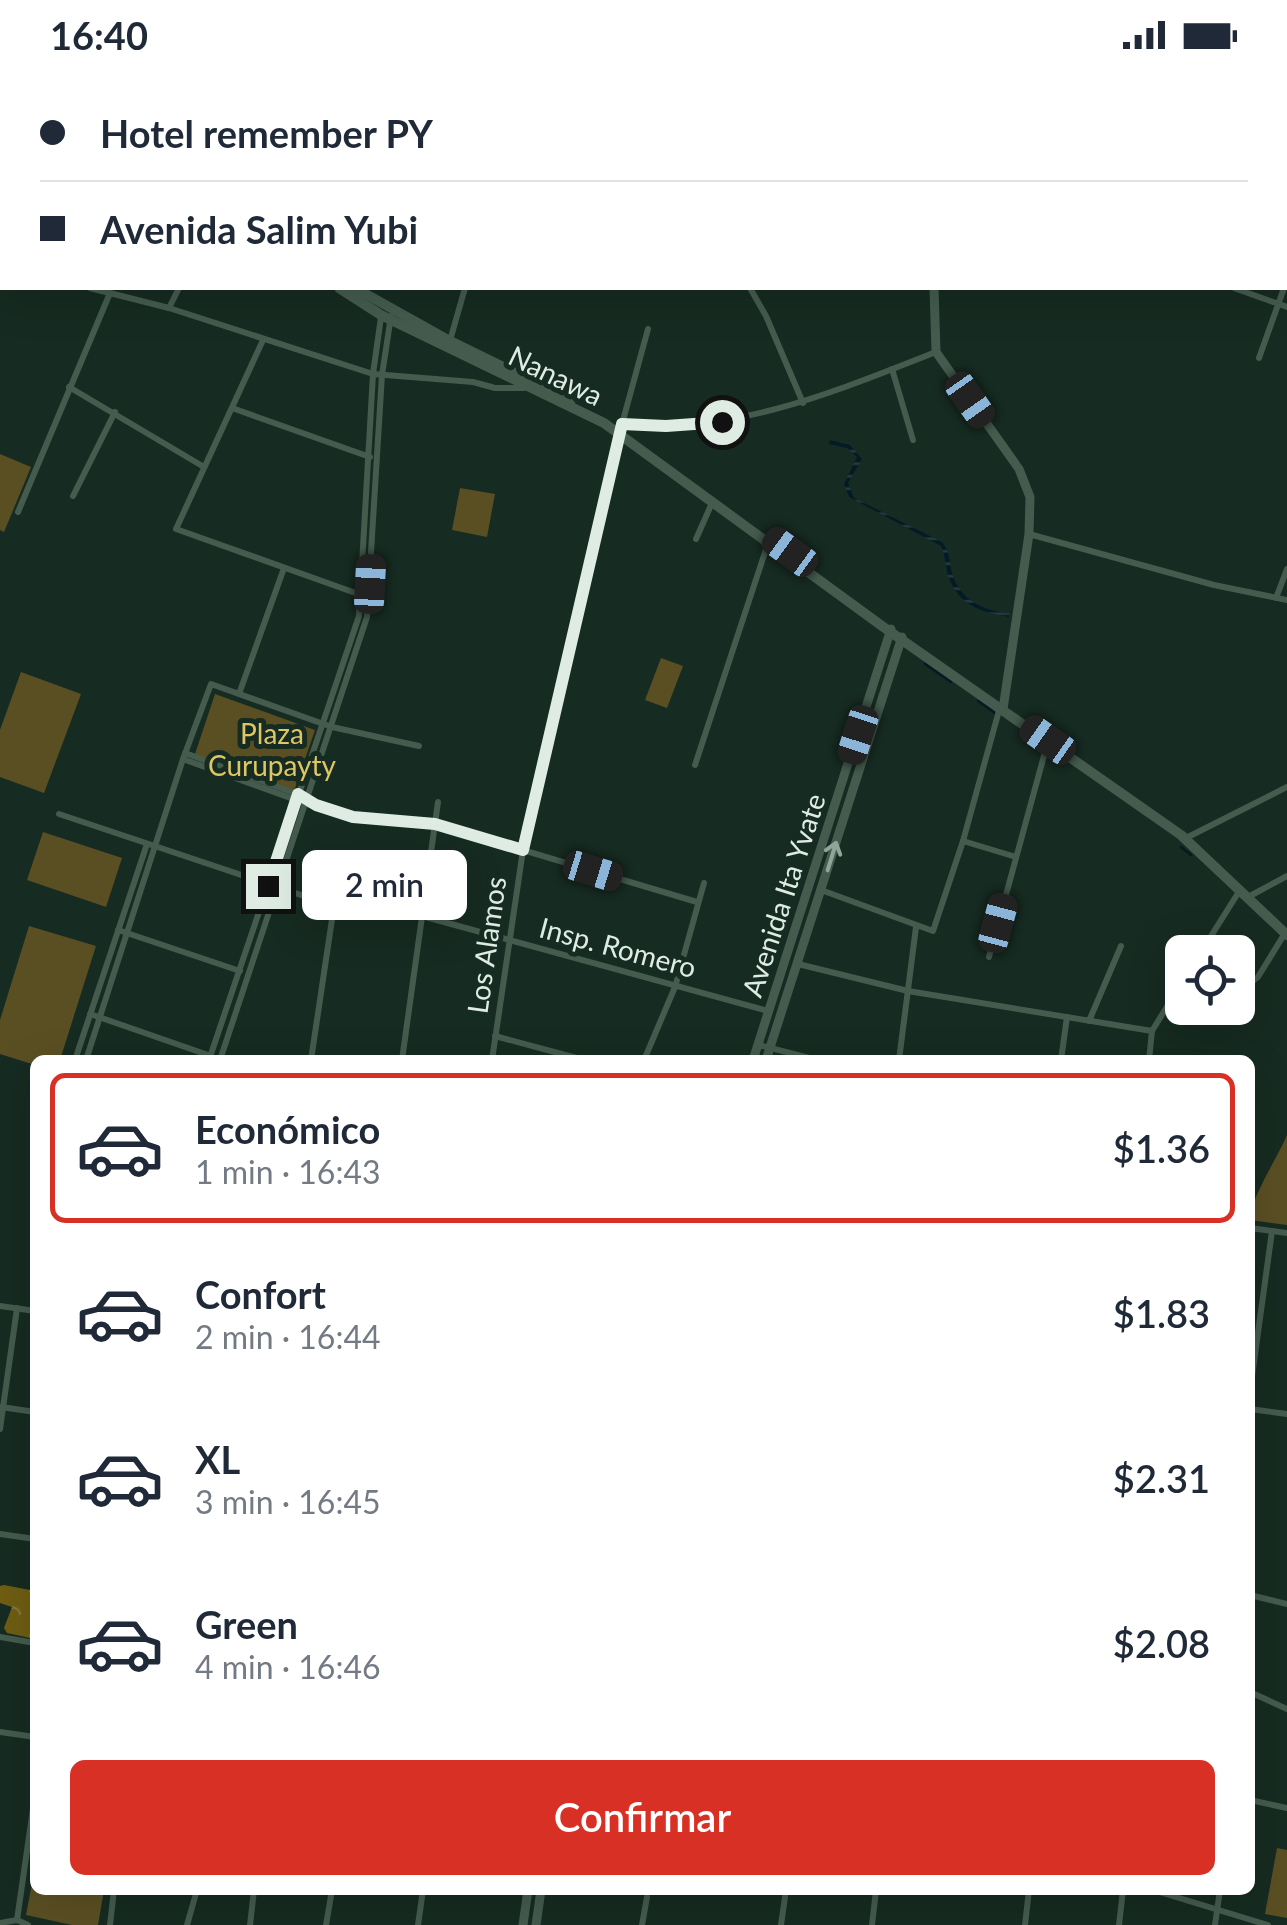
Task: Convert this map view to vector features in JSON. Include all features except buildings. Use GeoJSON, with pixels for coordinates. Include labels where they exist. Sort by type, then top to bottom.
{"type":"FeatureCollection","features":[{"type":"Feature","properties":{"kind":"main road","name":"Nanawa"},"geometry":{"type":"LineString","coordinates":[[343,290],[621,429],[902,637],[1186,838],[1286,934]]}},
{"type":"Feature","properties":{"kind":"main road","name":"Nanawa"},"geometry":{"type":"LineString","coordinates":[[358,290],[387,312]]}},
{"type":"Feature","properties":{"kind":"main road","name":"Nanawa"},"geometry":{"type":"LineString","coordinates":[[449,344],[528,387],[621,429],[712,502],[769,539]]}},
{"type":"Feature","properties":{"kind":"street"},"geometry":{"type":"LineString","coordinates":[[98,290],[170,308],[378,374],[473,382],[495,388],[528,387]]}},
{"type":"Feature","properties":{"kind":"street"},"geometry":{"type":"LineString","coordinates":[[170,308],[179,290]]}},
{"type":"Feature","properties":{"kind":"street"},"geometry":{"type":"LineString","coordinates":[[449,344],[464,290]]}},
{"type":"Feature","properties":{"kind":"street"},"geometry":{"type":"LineString","coordinates":[[751,290],[804,403]]}},
{"type":"Feature","properties":{"kind":"street"},"geometry":{"type":"LineString","coordinates":[[821,890],[933,931],[1002,708],[1031,507],[1024,480],[936,352],[934,290]]}},
{"type":"Feature","properties":{"kind":"street"},"geometry":{"type":"LineString","coordinates":[[1239,290],[1287,308]]}},
{"type":"Feature","properties":{"kind":"street"},"geometry":{"type":"LineString","coordinates":[[1259,358],[1283,290]]}},
{"type":"Feature","properties":{"kind":"street"},"geometry":{"type":"LineString","coordinates":[[18,512],[110,293]]}},
{"type":"Feature","properties":{"kind":"street"},"geometry":{"type":"LineString","coordinates":[[211,1055],[297,798],[367,617],[370,456],[387,312]]}},
{"type":"Feature","properties":{"kind":"street","name":"Los Alamos"},"geometry":{"type":"LineString","coordinates":[[493,1055],[523,850],[648,329]]}},
{"type":"Feature","properties":{"kind":"street"},"geometry":{"type":"LineString","coordinates":[[264,340],[176,528],[366,596]]}},
{"type":"Feature","properties":{"kind":"street"},"geometry":{"type":"LineString","coordinates":[[621,429],[710,424],[804,403],[936,352]]}},
{"type":"Feature","properties":{"kind":"street"},"geometry":{"type":"LineString","coordinates":[[892,369],[913,440]]}},
{"type":"Feature","properties":{"kind":"street"},"geometry":{"type":"LineString","coordinates":[[473,382],[493,379],[494,370]]}},
{"type":"Feature","properties":{"kind":"street"},"geometry":{"type":"LineString","coordinates":[[366,596],[378,374]]}},
{"type":"Feature","properties":{"kind":"street"},"geometry":{"type":"LineString","coordinates":[[69,387],[204,467]]}},
{"type":"Feature","properties":{"kind":"street"},"geometry":{"type":"LineString","coordinates":[[232,408],[370,456]]}},
{"type":"Feature","properties":{"kind":"street"},"geometry":{"type":"LineString","coordinates":[[73,496],[115,412]]}},
{"type":"Feature","properties":{"kind":"street"},"geometry":{"type":"LineString","coordinates":[[696,539],[712,502]]}},
{"type":"Feature","properties":{"kind":"street"},"geometry":{"type":"LineString","coordinates":[[1029,534],[1214,586],[1287,600]]}},
{"type":"Feature","properties":{"kind":"street"},"geometry":{"type":"LineString","coordinates":[[695,765],[769,539]]}},
{"type":"Feature","properties":{"kind":"street"},"geometry":{"type":"LineString","coordinates":[[239,694],[284,568]]}},
{"type":"Feature","properties":{"kind":"street"},"geometry":{"type":"LineString","coordinates":[[1276,598],[1287,569]]}},
{"type":"Feature","properties":{"kind":"street","name":"Avenida Ita Yvate"},"geometry":{"type":"LineString","coordinates":[[768,1055],[821,890],[890,628]]}},
{"type":"Feature","properties":{"kind":"street","name":"Avenida Ita Yvate"},"geometry":{"type":"LineString","coordinates":[[756,1055],[804,905],[902,637]]}},
{"type":"Feature","properties":{"kind":"street"},"geometry":{"type":"LineString","coordinates":[[88,1055],[211,684],[327,726],[420,746]]}},
{"type":"Feature","properties":{"kind":"street"},"geometry":{"type":"LineString","coordinates":[[222,1055],[307,802],[327,726]]}},
{"type":"Feature","properties":{"kind":"street"},"geometry":{"type":"LineString","coordinates":[[989,956],[1048,740]]}},
{"type":"Feature","properties":{"kind":"street"},"geometry":{"type":"LineString","coordinates":[[184,756],[353,817],[435,824],[697,902]]}},
{"type":"Feature","properties":{"kind":"street"},"geometry":{"type":"LineString","coordinates":[[1186,838],[1287,787]]}},
{"type":"Feature","properties":{"kind":"street"},"geometry":{"type":"LineString","coordinates":[[403,1055],[438,802]]}},
{"type":"Feature","properties":{"kind":"street","name":"Insp. Romero"},"geometry":{"type":"LineString","coordinates":[[59,814],[334,906],[422,916],[770,1011]]}},
{"type":"Feature","properties":{"kind":"street"},"geometry":{"type":"LineString","coordinates":[[963,841],[1016,857]]}},
{"type":"Feature","properties":{"kind":"street"},"geometry":{"type":"LineString","coordinates":[[77,1055],[147,844]]}},
{"type":"Feature","properties":{"kind":"street"},"geometry":{"type":"LineString","coordinates":[[1214,935],[1244,894],[1287,876]]}},
{"type":"Feature","properties":{"kind":"street"},"geometry":{"type":"LineString","coordinates":[[646,1055],[675,987],[704,883]]}},
{"type":"Feature","properties":{"kind":"street"},"geometry":{"type":"LineString","coordinates":[[804,905],[815,909]]}},
{"type":"Feature","properties":{"kind":"street"},"geometry":{"type":"LineString","coordinates":[[312,1055],[334,906]]}},
{"type":"Feature","properties":{"kind":"street"},"geometry":{"type":"LineString","coordinates":[[900,1055],[916,927]]}},
{"type":"Feature","properties":{"kind":"street"},"geometry":{"type":"LineString","coordinates":[[118,930],[250,974]]}},
{"type":"Feature","properties":{"kind":"street"},"geometry":{"type":"LineString","coordinates":[[1255,980],[1286,934]]}},
{"type":"Feature","properties":{"kind":"street"},"geometry":{"type":"LineString","coordinates":[[1089,1021],[1121,946]]}},
{"type":"Feature","properties":{"kind":"street"},"geometry":{"type":"LineString","coordinates":[[798,964],[908,990],[1152,1032]]}},
{"type":"Feature","properties":{"kind":"street"},"geometry":{"type":"LineString","coordinates":[[1149,1055],[1152,1032],[1165,1010]]}},
{"type":"Feature","properties":{"kind":"street"},"geometry":{"type":"LineString","coordinates":[[90,1014],[202,1055]]}},
{"type":"Feature","properties":{"kind":"street"},"geometry":{"type":"LineString","coordinates":[[1061,1055],[1067,1017]]}},
{"type":"Feature","properties":{"kind":"street"},"geometry":{"type":"LineString","coordinates":[[495,1036],[565,1055]]}},
{"type":"Feature","properties":{"kind":"street"},"geometry":{"type":"LineString","coordinates":[[759,1045],[796,1055]]}},
{"type":"Feature","properties":{"kind":"street"},"geometry":{"type":"LineString","coordinates":[[1255,1229],[1287,1233]]}},
{"type":"Feature","properties":{"kind":"street"},"geometry":{"type":"LineString","coordinates":[[1255,1356],[1272,1231]]}},
{"type":"Feature","properties":{"kind":"street"},"geometry":{"type":"LineString","coordinates":[[0,1306],[30,1310]]}},
{"type":"Feature","properties":{"kind":"street"},"geometry":{"type":"LineString","coordinates":[[0,1429],[17,1308]]}},
{"type":"Feature","properties":{"kind":"street"},"geometry":{"type":"LineString","coordinates":[[1255,1320],[1260,1321]]}},
{"type":"Feature","properties":{"kind":"street"},"geometry":{"type":"LineString","coordinates":[[2,1407],[30,1411]]}},
{"type":"Feature","properties":{"kind":"street"},"geometry":{"type":"LineString","coordinates":[[1255,1409],[1287,1414]]}},
{"type":"Feature","properties":{"kind":"street"},"geometry":{"type":"LineString","coordinates":[[0,1534],[30,1538]]}},
{"type":"Feature","properties":{"kind":"street"},"geometry":{"type":"LineString","coordinates":[[1255,1597],[1287,1604]]}},
{"type":"Feature","properties":{"kind":"street"},"geometry":{"type":"LineString","coordinates":[[0,1637],[30,1641]]}},
{"type":"Feature","properties":{"kind":"street"},"geometry":{"type":"LineString","coordinates":[[1255,1694],[1287,1709]]}},
{"type":"Feature","properties":{"kind":"street"},"geometry":{"type":"LineString","coordinates":[[0,1732],[30,1736]]}},
{"type":"Feature","properties":{"kind":"street"},"geometry":{"type":"LineString","coordinates":[[1255,1801],[1287,1808]]}},
{"type":"Feature","properties":{"kind":"street"},"geometry":{"type":"LineString","coordinates":[[16,1920],[30,1828]]}},
{"type":"Feature","properties":{"kind":"street"},"geometry":{"type":"LineString","coordinates":[[110,1925],[113,1895]]}},
{"type":"Feature","properties":{"kind":"street"},"geometry":{"type":"LineString","coordinates":[[188,1925],[196,1895]]}},
{"type":"Feature","properties":{"kind":"street"},"geometry":{"type":"LineString","coordinates":[[250,1925],[253,1895]]}},
{"type":"Feature","properties":{"kind":"street"},"geometry":{"type":"LineString","coordinates":[[326,1925],[331,1895]]}},
{"type":"Feature","properties":{"kind":"street"},"geometry":{"type":"LineString","coordinates":[[418,1925],[423,1895]]}},
{"type":"Feature","properties":{"kind":"street"},"geometry":{"type":"LineString","coordinates":[[528,1895],[528,1924]]}},
{"type":"Feature","properties":{"kind":"street"},"geometry":{"type":"LineString","coordinates":[[528,1924],[539,1895]]}},
{"type":"Feature","properties":{"kind":"street"},"geometry":{"type":"LineString","coordinates":[[781,1925],[785,1895]]}},
{"type":"Feature","properties":{"kind":"street"},"geometry":{"type":"LineString","coordinates":[[872,1925],[875,1895]]}},
{"type":"Feature","properties":{"kind":"street"},"geometry":{"type":"LineString","coordinates":[[1025,1925],[1028,1895]]}},
{"type":"Feature","properties":{"kind":"street"},"geometry":{"type":"LineString","coordinates":[[1119,1925],[1122,1895]]}},
{"type":"Feature","properties":{"kind":"street"},"geometry":{"type":"LineString","coordinates":[[1169,1895],[1268,1925]]}},
{"type":"Feature","properties":{"kind":"street"},"geometry":{"type":"LineString","coordinates":[[1215,1925],[1219,1895]]}},
{"type":"Feature","properties":{"kind":"street"},"geometry":{"type":"LineString","coordinates":[[642,1925],[647,1897]]}},
{"type":"Feature","properties":{"kind":"street"},"geometry":{"type":"LineString","coordinates":[[0,1923],[16,1920],[28,1925]]}},
{"type":"Feature","properties":{"kind":"green space"},"geometry":{"type":"Polygon","coordinates":[[[0,454],[31,467],[4,532],[0,530],[0,454]]]}},
{"type":"Feature","properties":{"kind":"green space"},"geometry":{"type":"Polygon","coordinates":[[[460,488],[495,494],[487,537],[452,530],[460,488]]]}},
{"type":"Feature","properties":{"kind":"green space"},"geometry":{"type":"Polygon","coordinates":[[[661,658],[683,666],[667,708],[645,700],[661,658]]]}},
{"type":"Feature","properties":{"kind":"green space"},"geometry":{"type":"Polygon","coordinates":[[[21,672],[81,694],[44,793],[0,777],[0,730],[21,672]]]}},
{"type":"Feature","properties":{"kind":"green space","name":"Plaza Curupayty"},"geometry":{"type":"Polygon","coordinates":[[[215,694],[315,730],[293,794],[195,754],[215,694]]]}},
{"type":"Feature","properties":{"kind":"green space"},"geometry":{"type":"Polygon","coordinates":[[[43,832],[122,858],[106,907],[27,880],[43,832]]]}},
{"type":"Feature","properties":{"kind":"green space"},"geometry":{"type":"Polygon","coordinates":[[[29,926],[96,946],[62,1055],[30,1055],[30,1063],[0,1054],[0,1020],[29,926]]]}},
{"type":"Feature","properties":{"kind":"green space"},"geometry":{"type":"Polygon","coordinates":[[[1287,1135],[1287,1225],[1255,1221],[1259,1190],[1287,1135]]]}},
{"type":"Feature","properties":{"kind":"green space"},"geometry":{"type":"Polygon","coordinates":[[[0,1586],[30,1590],[30,1638],[7,1633],[4,1628],[12,1607],[0,1603],[0,1586]]]}},
{"type":"Feature","properties":{"kind":"green space"},"geometry":{"type":"Polygon","coordinates":[[[1277,1848],[1287,1850],[1287,1918],[1265,1914],[1277,1848]]]}},
{"type":"Feature","properties":{"kind":"green space"},"geometry":{"type":"Polygon","coordinates":[[[30,1894],[103,1895],[98,1925],[72,1925],[26,1915],[30,1894]]]}},
{"type":"Feature","properties":{"kind":"water"},"geometry":{"type":"Polygon","coordinates":[[[830,440],[850,445],[862,459],[848,483],[854,498],[942,542],[956,582],[967,597],[990,610],[1009,613],[1009,617],[981,610],[959,596],[949,578],[941,546],[849,497],[844,484],[857,457],[847,448],[829,444],[830,440]]]}},
{"type":"Feature","properties":{"kind":"waterway"},"geometry":{"type":"LineString","coordinates":[[925,664],[951,682]]}},
{"type":"Feature","properties":{"kind":"waterway"},"geometry":{"type":"LineString","coordinates":[[978,701],[995,713]]}},
{"type":"Feature","properties":{"kind":"waterway"},"geometry":{"type":"LineString","coordinates":[[1181,847],[1191,855]]}},
{"type":"Feature","properties":{"kind":"route"},"geometry":{"type":"LineString","coordinates":[[268,886],[298,794],[336,813],[435,824],[523,850],[622,424],[692,426],[722,422]]}}]}
